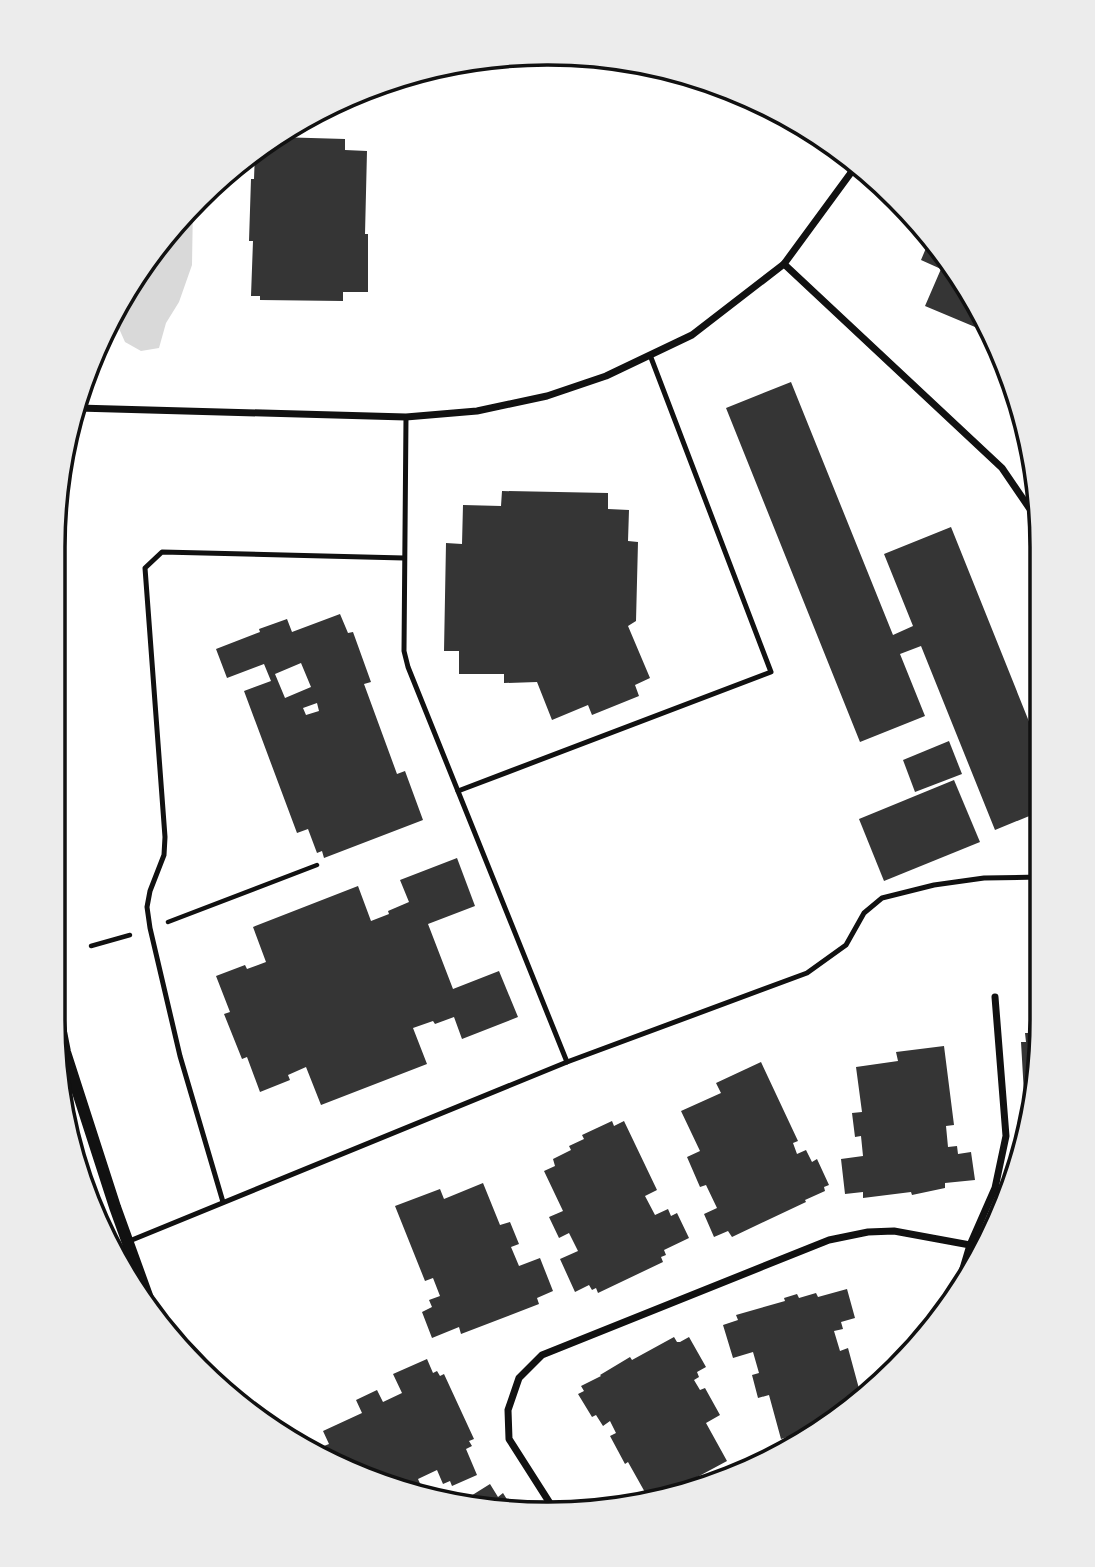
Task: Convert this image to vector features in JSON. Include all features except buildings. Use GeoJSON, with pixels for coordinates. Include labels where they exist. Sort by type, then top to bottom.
{"type":"FeatureCollection","features":[{"type":"Feature","properties":{"kind":"street"},"geometry":{"type":"LineString","coordinates":[[85,408],[406,417],[477,411],[547,396],[606,376],[692,335],[784,264],[851,173]]}},
{"type":"Feature","properties":{"kind":"street"},"geometry":{"type":"LineString","coordinates":[[784,264],[1002,468],[1028,506]]}},
{"type":"Feature","properties":{"kind":"street"},"geometry":{"type":"LineString","coordinates":[[965,1263],[995,1188],[1006,1136],[995,997]]}},
{"type":"Feature","properties":{"kind":"street"},"geometry":{"type":"LineString","coordinates":[[67,1057],[141,1280]]}},
{"type":"Feature","properties":{"kind":"street"},"geometry":{"type":"LineString","coordinates":[[549,1502],[509,1439],[508,1410],[519,1378],[542,1356],[829,1240],[868,1232],[894,1231],[970,1245]]}},
{"type":"Feature","properties":{"kind":"lane"},"geometry":{"type":"LineString","coordinates":[[458,791],[771,672],[650,355]]}},
{"type":"Feature","properties":{"kind":"lane"},"geometry":{"type":"LineString","coordinates":[[406,417],[404,651],[567,1062]]}},
{"type":"Feature","properties":{"kind":"lane"},"geometry":{"type":"LineString","coordinates":[[223,1202],[180,1056],[147,906],[164,855],[165,836],[145,568],[162,552],[404,558]]}},
{"type":"Feature","properties":{"kind":"lane"},"geometry":{"type":"LineString","coordinates":[[127,1242],[567,1062],[807,972],[846,945],[864,913],[881,898],[947,883],[984,878],[1030,877]]}},
{"type":"Feature","properties":{"kind":"path"},"geometry":{"type":"LineString","coordinates":[[91,946],[221,903],[317,865]]}},
{"type":"Feature","properties":{"kind":"shaded area"},"geometry":{"type":"Polygon","coordinates":[[[193,221],[192,265],[179,302],[166,323],[159,348],[141,351],[125,342],[118,327],[129,306],[146,279],[193,221]]]}}]}
